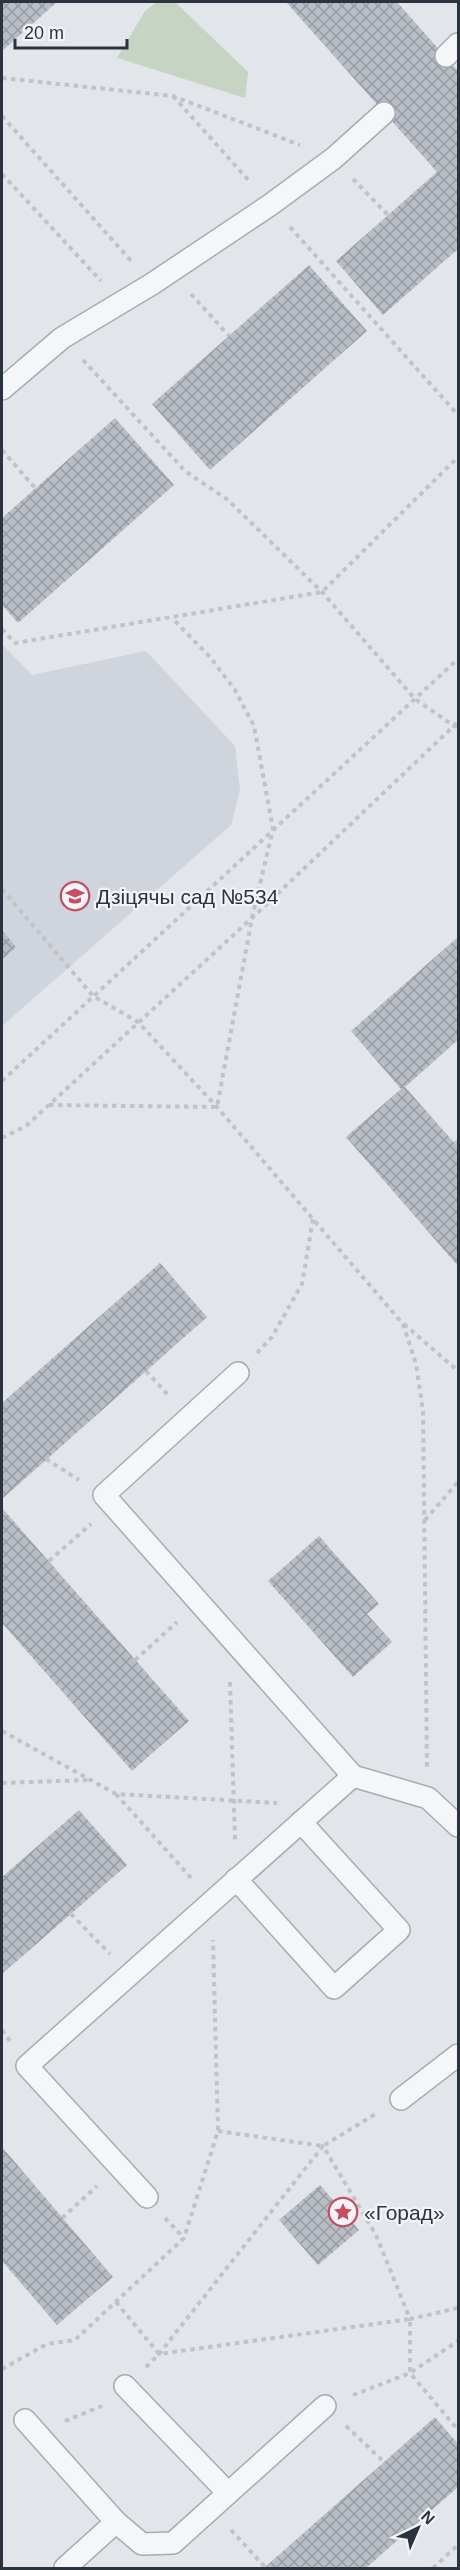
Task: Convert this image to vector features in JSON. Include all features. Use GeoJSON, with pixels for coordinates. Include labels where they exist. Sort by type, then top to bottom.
{"type":"FeatureCollection","features":[{"type":"Feature","properties":{"kind":"lane"},"geometry":{"type":"LineString","coordinates":[[2,389],[62,338],[171,272],[270,205],[334,158],[384,113]]}},
{"type":"Feature","properties":{"kind":"lane"},"geometry":{"type":"LineString","coordinates":[[238,1373],[108,1500],[353,1776],[428,1798],[459,1826]]}},
{"type":"Feature","properties":{"kind":"lane"},"geometry":{"type":"LineString","coordinates":[[147,2197],[27,2066],[353,1776]]}},
{"type":"Feature","properties":{"kind":"lane"},"geometry":{"type":"LineString","coordinates":[[236,1880],[334,1988],[399,1930],[301,1822]]}},
{"type":"Feature","properties":{"kind":"lane"},"geometry":{"type":"LineString","coordinates":[[401,2099],[459,2055]]}},
{"type":"Feature","properties":{"kind":"lane"},"geometry":{"type":"LineString","coordinates":[[125,2386],[228,2493]]}},
{"type":"Feature","properties":{"kind":"lane"},"geometry":{"type":"LineString","coordinates":[[25,2420],[116,2522],[142,2544],[172,2543],[325,2406]]}},
{"type":"Feature","properties":{"kind":"lane"},"geometry":{"type":"LineString","coordinates":[[65,2568],[116,2522]]}},
{"type":"Feature","properties":{"kind":"path"},"geometry":{"type":"LineString","coordinates":[[2,78],[174,96],[334,158],[388,215]]}},
{"type":"Feature","properties":{"kind":"path"},"geometry":{"type":"LineString","coordinates":[[2,116],[152,284]]}},
{"type":"Feature","properties":{"kind":"path"},"geometry":{"type":"LineString","coordinates":[[2,174],[122,303]]}},
{"type":"Feature","properties":{"kind":"path"},"geometry":{"type":"LineString","coordinates":[[171,272],[229,336]]}},
{"type":"Feature","properties":{"kind":"path"},"geometry":{"type":"LineString","coordinates":[[62,338],[185,471],[228,500],[322,592],[415,699],[456,727]]}},
{"type":"Feature","properties":{"kind":"path"},"geometry":{"type":"LineString","coordinates":[[393,342],[459,415]]}},
{"type":"Feature","properties":{"kind":"path"},"geometry":{"type":"LineString","coordinates":[[2,450],[35,488]]}},
{"type":"Feature","properties":{"kind":"path"},"geometry":{"type":"LineString","coordinates":[[2,629],[15,643],[322,592],[459,457]]}},
{"type":"Feature","properties":{"kind":"path"},"geometry":{"type":"LineString","coordinates":[[172,618],[210,657],[229,682],[254,726],[273,829],[252,918],[218,1107]]}},
{"type":"Feature","properties":{"kind":"path"},"geometry":{"type":"LineString","coordinates":[[2,1082],[273,829],[459,660]]}},
{"type":"Feature","properties":{"kind":"path"},"geometry":{"type":"LineString","coordinates":[[2,1138],[26,1126],[252,918],[459,722]]}},
{"type":"Feature","properties":{"kind":"path"},"geometry":{"type":"LineString","coordinates":[[2,889],[93,996],[138,1022],[218,1107],[403,1324],[459,1371]]}},
{"type":"Feature","properties":{"kind":"path"},"geometry":{"type":"LineString","coordinates":[[49,1105],[218,1107]]}},
{"type":"Feature","properties":{"kind":"path"},"geometry":{"type":"LineString","coordinates":[[238,1373],[272,1337],[302,1284],[313,1218]]}},
{"type":"Feature","properties":{"kind":"path"},"geometry":{"type":"LineString","coordinates":[[403,1324],[416,1364],[423,1411],[428,1798]]}},
{"type":"Feature","properties":{"kind":"path"},"geometry":{"type":"LineString","coordinates":[[46,1459],[108,1500],[49,1561]]}},
{"type":"Feature","properties":{"kind":"path"},"geometry":{"type":"LineString","coordinates":[[424,1521],[459,1482]]}},
{"type":"Feature","properties":{"kind":"path"},"geometry":{"type":"LineString","coordinates":[[135,1660],[199,1603]]}},
{"type":"Feature","properties":{"kind":"path"},"geometry":{"type":"LineString","coordinates":[[229,1636],[236,1880]]}},
{"type":"Feature","properties":{"kind":"path"},"geometry":{"type":"LineString","coordinates":[[2,1731],[116,1794],[182,1867],[210,1903],[218,2131],[184,2238],[75,2340],[47,2344],[2,2369]]}},
{"type":"Feature","properties":{"kind":"path"},"geometry":{"type":"LineString","coordinates":[[2,1783],[90,1780]]}},
{"type":"Feature","properties":{"kind":"path"},"geometry":{"type":"LineString","coordinates":[[116,1794],[320,1805]]}},
{"type":"Feature","properties":{"kind":"path"},"geometry":{"type":"LineString","coordinates":[[70,1914],[130,1974]]}},
{"type":"Feature","properties":{"kind":"path"},"geometry":{"type":"LineString","coordinates":[[25,2420],[67,2421],[99,2409],[159,2354],[323,2146],[401,2099]]}},
{"type":"Feature","properties":{"kind":"path"},"geometry":{"type":"LineString","coordinates":[[218,2131],[323,2146]]}},
{"type":"Feature","properties":{"kind":"path"},"geometry":{"type":"LineString","coordinates":[[323,2146],[376,2235],[410,2319],[410,2373],[459,2430]]}},
{"type":"Feature","properties":{"kind":"path"},"geometry":{"type":"LineString","coordinates":[[62,2217],[118,2166]]}},
{"type":"Feature","properties":{"kind":"path"},"geometry":{"type":"LineString","coordinates":[[116,2302],[159,2354]]}},
{"type":"Feature","properties":{"kind":"path"},"geometry":{"type":"LineString","coordinates":[[159,2354],[410,2319],[459,2308]]}},
{"type":"Feature","properties":{"kind":"path"},"geometry":{"type":"LineString","coordinates":[[384,2462],[325,2406],[410,2373],[459,2341]]}},
{"type":"Feature","properties":{"kind":"path"},"geometry":{"type":"LineString","coordinates":[[211,2508],[265,2567]]}},
{"type":"Feature","properties":{"kind":"path"},"geometry":{"type":"LineString","coordinates":[[433,2568],[459,2545]]}},
{"type":"Feature","properties":{"kind":"shaded area","name":"Дзіцячы сад №534"},"geometry":{"type":"Polygon","coordinates":[[[2,644],[32,675],[146,651],[235,746],[240,790],[231,825],[2,1026],[2,644]]]}},
{"type":"Feature","properties":{"kind":"green space"},"geometry":{"type":"Polygon","coordinates":[[[157,2],[175,2],[248,72],[245,98],[117,58],[145,11],[157,2]]]}},
{"type":"Feature","properties":{"kind":"building"},"geometry":{"type":"Polygon","coordinates":[[[2,2],[57,2],[2,51],[2,2]]]}},
{"type":"Feature","properties":{"kind":"building"},"geometry":{"type":"Polygon","coordinates":[[[286,2],[397,2],[458,71],[458,249],[383,315],[336,261],[437,172],[286,2]]]}},
{"type":"Feature","properties":{"kind":"building"},"geometry":{"type":"Polygon","coordinates":[[[309,265],[367,331],[210,470],[152,404],[309,265]]]}},
{"type":"Feature","properties":{"kind":"building"},"geometry":{"type":"Polygon","coordinates":[[[115,418],[174,485],[18,623],[2,605],[2,518],[115,418]]]}},
{"type":"Feature","properties":{"kind":"building"},"geometry":{"type":"Polygon","coordinates":[[[2,930],[16,947],[2,960],[2,930]]]}},
{"type":"Feature","properties":{"kind":"building"},"geometry":{"type":"Polygon","coordinates":[[[458,937],[458,1040],[405,1087],[458,1147],[458,1266],[346,1137],[401,1089],[351,1031],[458,937]]]}},
{"type":"Feature","properties":{"kind":"building"},"geometry":{"type":"Polygon","coordinates":[[[160,1263],[207,1317],[2,1499],[2,1403],[160,1263]]]}},
{"type":"Feature","properties":{"kind":"building"},"geometry":{"type":"Polygon","coordinates":[[[2,1508],[189,1721],[132,1771],[2,1623],[2,1508]]]}},
{"type":"Feature","properties":{"kind":"building"},"geometry":{"type":"Polygon","coordinates":[[[319,1536],[379,1604],[367,1614],[392,1642],[353,1677],[268,1581],[319,1536]]]}},
{"type":"Feature","properties":{"kind":"building"},"geometry":{"type":"Polygon","coordinates":[[[79,1810],[127,1865],[2,1974],[2,1877],[79,1810]]]}},
{"type":"Feature","properties":{"kind":"building"},"geometry":{"type":"Polygon","coordinates":[[[2,2147],[113,2277],[57,2325],[2,2261],[2,2147]]]}},
{"type":"Feature","properties":{"kind":"building"},"geometry":{"type":"Polygon","coordinates":[[[320,2185],[359,2230],[318,2265],[279,2220],[320,2185]]]}},
{"type":"Feature","properties":{"kind":"building"},"geometry":{"type":"Polygon","coordinates":[[[435,2417],[458,2444],[458,2487],[366,2568],[264,2568],[435,2417]]]}},
{"type":"Feature","properties":{"kind":"place","name":"Дзіцячы сад №534"},"geometry":{"type":"Point","coordinates":[75,896]}},
{"type":"Feature","properties":{"kind":"place","name":"«Горад»"},"geometry":{"type":"Point","coordinates":[343,2212]}}]}
